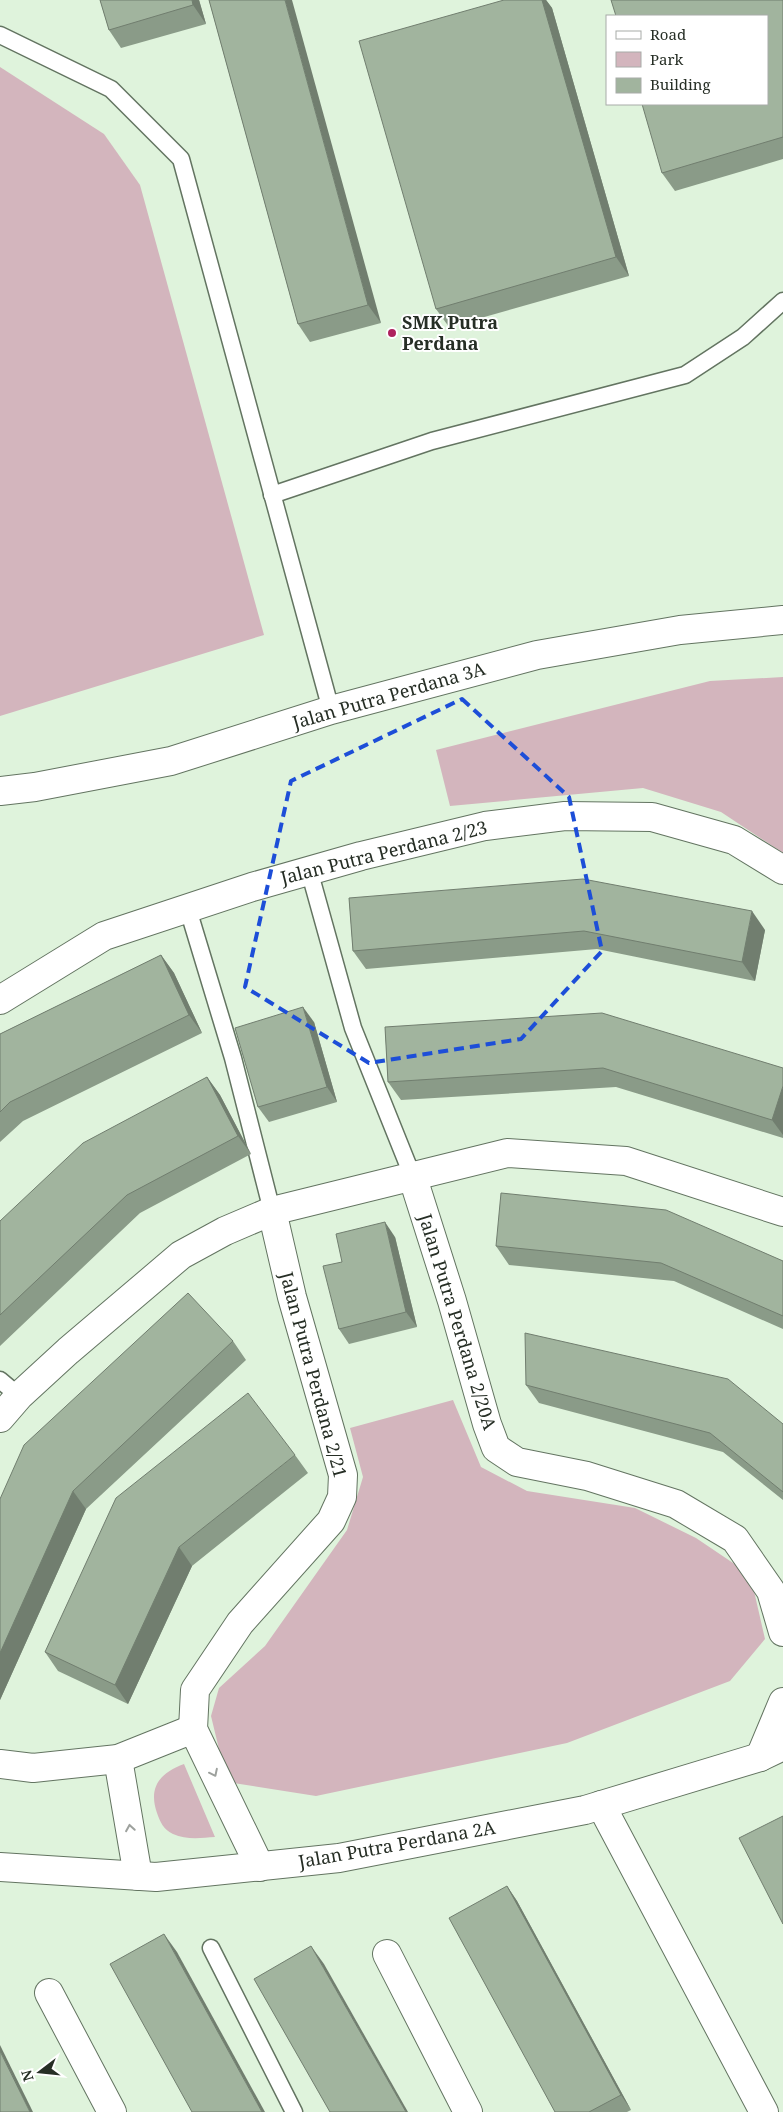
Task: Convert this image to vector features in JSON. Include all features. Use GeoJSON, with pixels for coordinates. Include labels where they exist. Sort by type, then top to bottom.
{"type":"FeatureCollection","features":[{"type":"Feature","properties":{"kind":"street","name":"Jalan Putra Perdana 3A"},"geometry":{"type":"LineString","coordinates":[[0,791],[35,787],[171,761],[332,710],[537,655],[680,630],[783,620]]}},
{"type":"Feature","properties":{"kind":"street","name":"Jalan Putra Perdana 2/23"},"geometry":{"type":"LineString","coordinates":[[0,1000],[104,936],[187,906],[309,870],[485,826],[565,816],[652,818],[734,840],[783,870]]}},
{"type":"Feature","properties":{"kind":"street"},"geometry":{"type":"LineString","coordinates":[[0,1418],[10,1388],[68,1351],[181,1255],[225,1231],[272,1211],[507,1153],[626,1161],[783,1212]]}},
{"type":"Feature","properties":{"kind":"street","name":"Jalan Putra Perdana 2/20A"},"geometry":{"type":"LineString","coordinates":[[412,1175],[452,1301],[487,1424],[496,1448],[517,1462],[587,1476],[676,1504],[735,1539],[777,1589],[783,1632]]}},
{"type":"Feature","properties":{"kind":"street","name":"Jalan Putra Perdana 2/21"},"geometry":{"type":"LineString","coordinates":[[193,1729],[195,1690],[240,1623],[331,1521],[342,1497],[343,1475],[292,1298],[272,1211]]}},
{"type":"Feature","properties":{"kind":"street"},"geometry":{"type":"LineString","coordinates":[[771,1752],[783,1702]]}},
{"type":"Feature","properties":{"kind":"street"},"geometry":{"type":"LineString","coordinates":[[0,1764],[32,1768],[118,1759],[193,1729],[260,1866]]}},
{"type":"Feature","properties":{"kind":"street","name":"Jalan Putra Perdana 2A"},"geometry":{"type":"LineString","coordinates":[[0,1867],[156,1877],[340,1858],[585,1810],[771,1752]]}},
{"type":"Feature","properties":{"kind":"street"},"geometry":{"type":"LineString","coordinates":[[118,1759],[138,1876]]}},
{"type":"Feature","properties":{"kind":"street"},"geometry":{"type":"LineString","coordinates":[[601,1805],[764,2112]]}},
{"type":"Feature","properties":{"kind":"street"},"geometry":{"type":"LineString","coordinates":[[387,1954],[468,2112]]}},
{"type":"Feature","properties":{"kind":"street"},"geometry":{"type":"LineString","coordinates":[[49,1993],[112,2112]]}},
{"type":"Feature","properties":{"kind":"lane"},"geometry":{"type":"LineString","coordinates":[[0,34],[111,89],[181,159],[332,710]]}},
{"type":"Feature","properties":{"kind":"lane"},"geometry":{"type":"LineString","coordinates":[[272,495],[432,441],[685,375],[743,337],[783,301]]}},
{"type":"Feature","properties":{"kind":"lane"},"geometry":{"type":"LineString","coordinates":[[309,870],[353,1028],[412,1175]]}},
{"type":"Feature","properties":{"kind":"lane"},"geometry":{"type":"LineString","coordinates":[[187,906],[233,1058],[272,1211]]}},
{"type":"Feature","properties":{"kind":"lane"},"geometry":{"type":"LineString","coordinates":[[212,1948],[294,2112]]}},
{"type":"Feature","properties":{"kind":"highlighted area"},"geometry":{"type":"Polygon","coordinates":[[[462,699],[569,797],[602,951],[521,1039],[369,1063],[245,987],[291,781],[462,699]]]}},
{"type":"Feature","properties":{"kind":"green space"},"geometry":{"type":"Polygon","coordinates":[[[0,67],[104,134],[140,185],[264,635],[0,716],[0,67]]]}},
{"type":"Feature","properties":{"kind":"green space"},"geometry":{"type":"Polygon","coordinates":[[[783,677],[783,853],[721,812],[643,788],[450,806],[436,750],[710,681],[783,677]]]}},
{"type":"Feature","properties":{"kind":"green space"},"geometry":{"type":"Polygon","coordinates":[[[453,1400],[481,1467],[527,1491],[635,1508],[696,1538],[736,1565],[754,1591],[765,1639],[730,1681],[567,1743],[316,1796],[227,1782],[211,1716],[219,1688],[265,1646],[347,1530],[363,1477],[350,1428],[453,1400]]]}},
{"type":"Feature","properties":{"kind":"green space"},"geometry":{"type":"Polygon","coordinates":[[[184,1764],[215,1837],[194,1838],[173,1834],[163,1825],[157,1813],[154,1796],[158,1782],[168,1772],[184,1764]]]}},
{"type":"Feature","properties":{"kind":"building"},"geometry":{"type":"Polygon","coordinates":[[[100,0],[192,0],[193,5],[109,30],[100,0]]]}},
{"type":"Feature","properties":{"kind":"building"},"geometry":{"type":"Polygon","coordinates":[[[209,0],[285,0],[368,305],[298,324],[209,0]]]}},
{"type":"Feature","properties":{"kind":"building"},"geometry":{"type":"Polygon","coordinates":[[[504,0],[542,0],[616,257],[436,309],[359,41],[504,0]]]}},
{"type":"Feature","properties":{"kind":"building"},"geometry":{"type":"Polygon","coordinates":[[[611,0],[783,0],[783,137],[662,173],[642,105],[768,105],[768,15],[616,15],[611,0]]]}},
{"type":"Feature","properties":{"kind":"building"},"geometry":{"type":"Polygon","coordinates":[[[583,879],[752,911],[742,962],[584,931],[353,951],[349,898],[583,879]]]}},
{"type":"Feature","properties":{"kind":"building"},"geometry":{"type":"Polygon","coordinates":[[[161,955],[189,1015],[10,1102],[0,1112],[0,1034],[161,955]]]}},
{"type":"Feature","properties":{"kind":"building"},"geometry":{"type":"Polygon","coordinates":[[[303,1007],[327,1087],[258,1107],[235,1028],[303,1007]]]}},
{"type":"Feature","properties":{"kind":"building"},"geometry":{"type":"Polygon","coordinates":[[[602,1013],[783,1068],[783,1086],[772,1120],[603,1068],[388,1082],[385,1027],[602,1013]]]}},
{"type":"Feature","properties":{"kind":"building"},"geometry":{"type":"Polygon","coordinates":[[[207,1077],[238,1136],[127,1195],[0,1315],[0,1221],[83,1143],[207,1077]]]}},
{"type":"Feature","properties":{"kind":"building"},"geometry":{"type":"Polygon","coordinates":[[[501,1193],[666,1210],[783,1261],[783,1316],[661,1263],[496,1246],[501,1193]]]}},
{"type":"Feature","properties":{"kind":"building"},"geometry":{"type":"Polygon","coordinates":[[[385,1222],[406,1312],[339,1329],[323,1266],[342,1262],[336,1234],[385,1222]]]}},
{"type":"Feature","properties":{"kind":"building"},"geometry":{"type":"Polygon","coordinates":[[[188,1293],[233,1341],[73,1491],[0,1653],[0,1499],[24,1445],[188,1293]]]}},
{"type":"Feature","properties":{"kind":"building"},"geometry":{"type":"Polygon","coordinates":[[[525,1333],[728,1379],[783,1424],[783,1492],[710,1433],[526,1385],[525,1333]]]}},
{"type":"Feature","properties":{"kind":"building"},"geometry":{"type":"Polygon","coordinates":[[[248,1393],[295,1455],[179,1547],[115,1685],[45,1652],[116,1498],[248,1393]]]}},
{"type":"Feature","properties":{"kind":"building"},"geometry":{"type":"Polygon","coordinates":[[[783,1816],[783,1924],[739,1838],[783,1816]]]}},
{"type":"Feature","properties":{"kind":"building"},"geometry":{"type":"Polygon","coordinates":[[[507,1886],[621,2095],[589,2112],[555,2112],[449,1918],[507,1886]]]}},
{"type":"Feature","properties":{"kind":"building"},"geometry":{"type":"Polygon","coordinates":[[[164,1934],[262,2112],[192,2112],[110,1964],[164,1934]]]}},
{"type":"Feature","properties":{"kind":"building"},"geometry":{"type":"Polygon","coordinates":[[[311,1946],[406,2112],[330,2112],[254,1979],[311,1946]]]}},
{"type":"Feature","properties":{"kind":"building"},"geometry":{"type":"Polygon","coordinates":[[[0,2051],[30,2112],[0,2112],[0,2051]]]}},
{"type":"Feature","properties":{"kind":"place","name":"SMK Putra Perdana"},"geometry":{"type":"Point","coordinates":[392,333]}}]}
